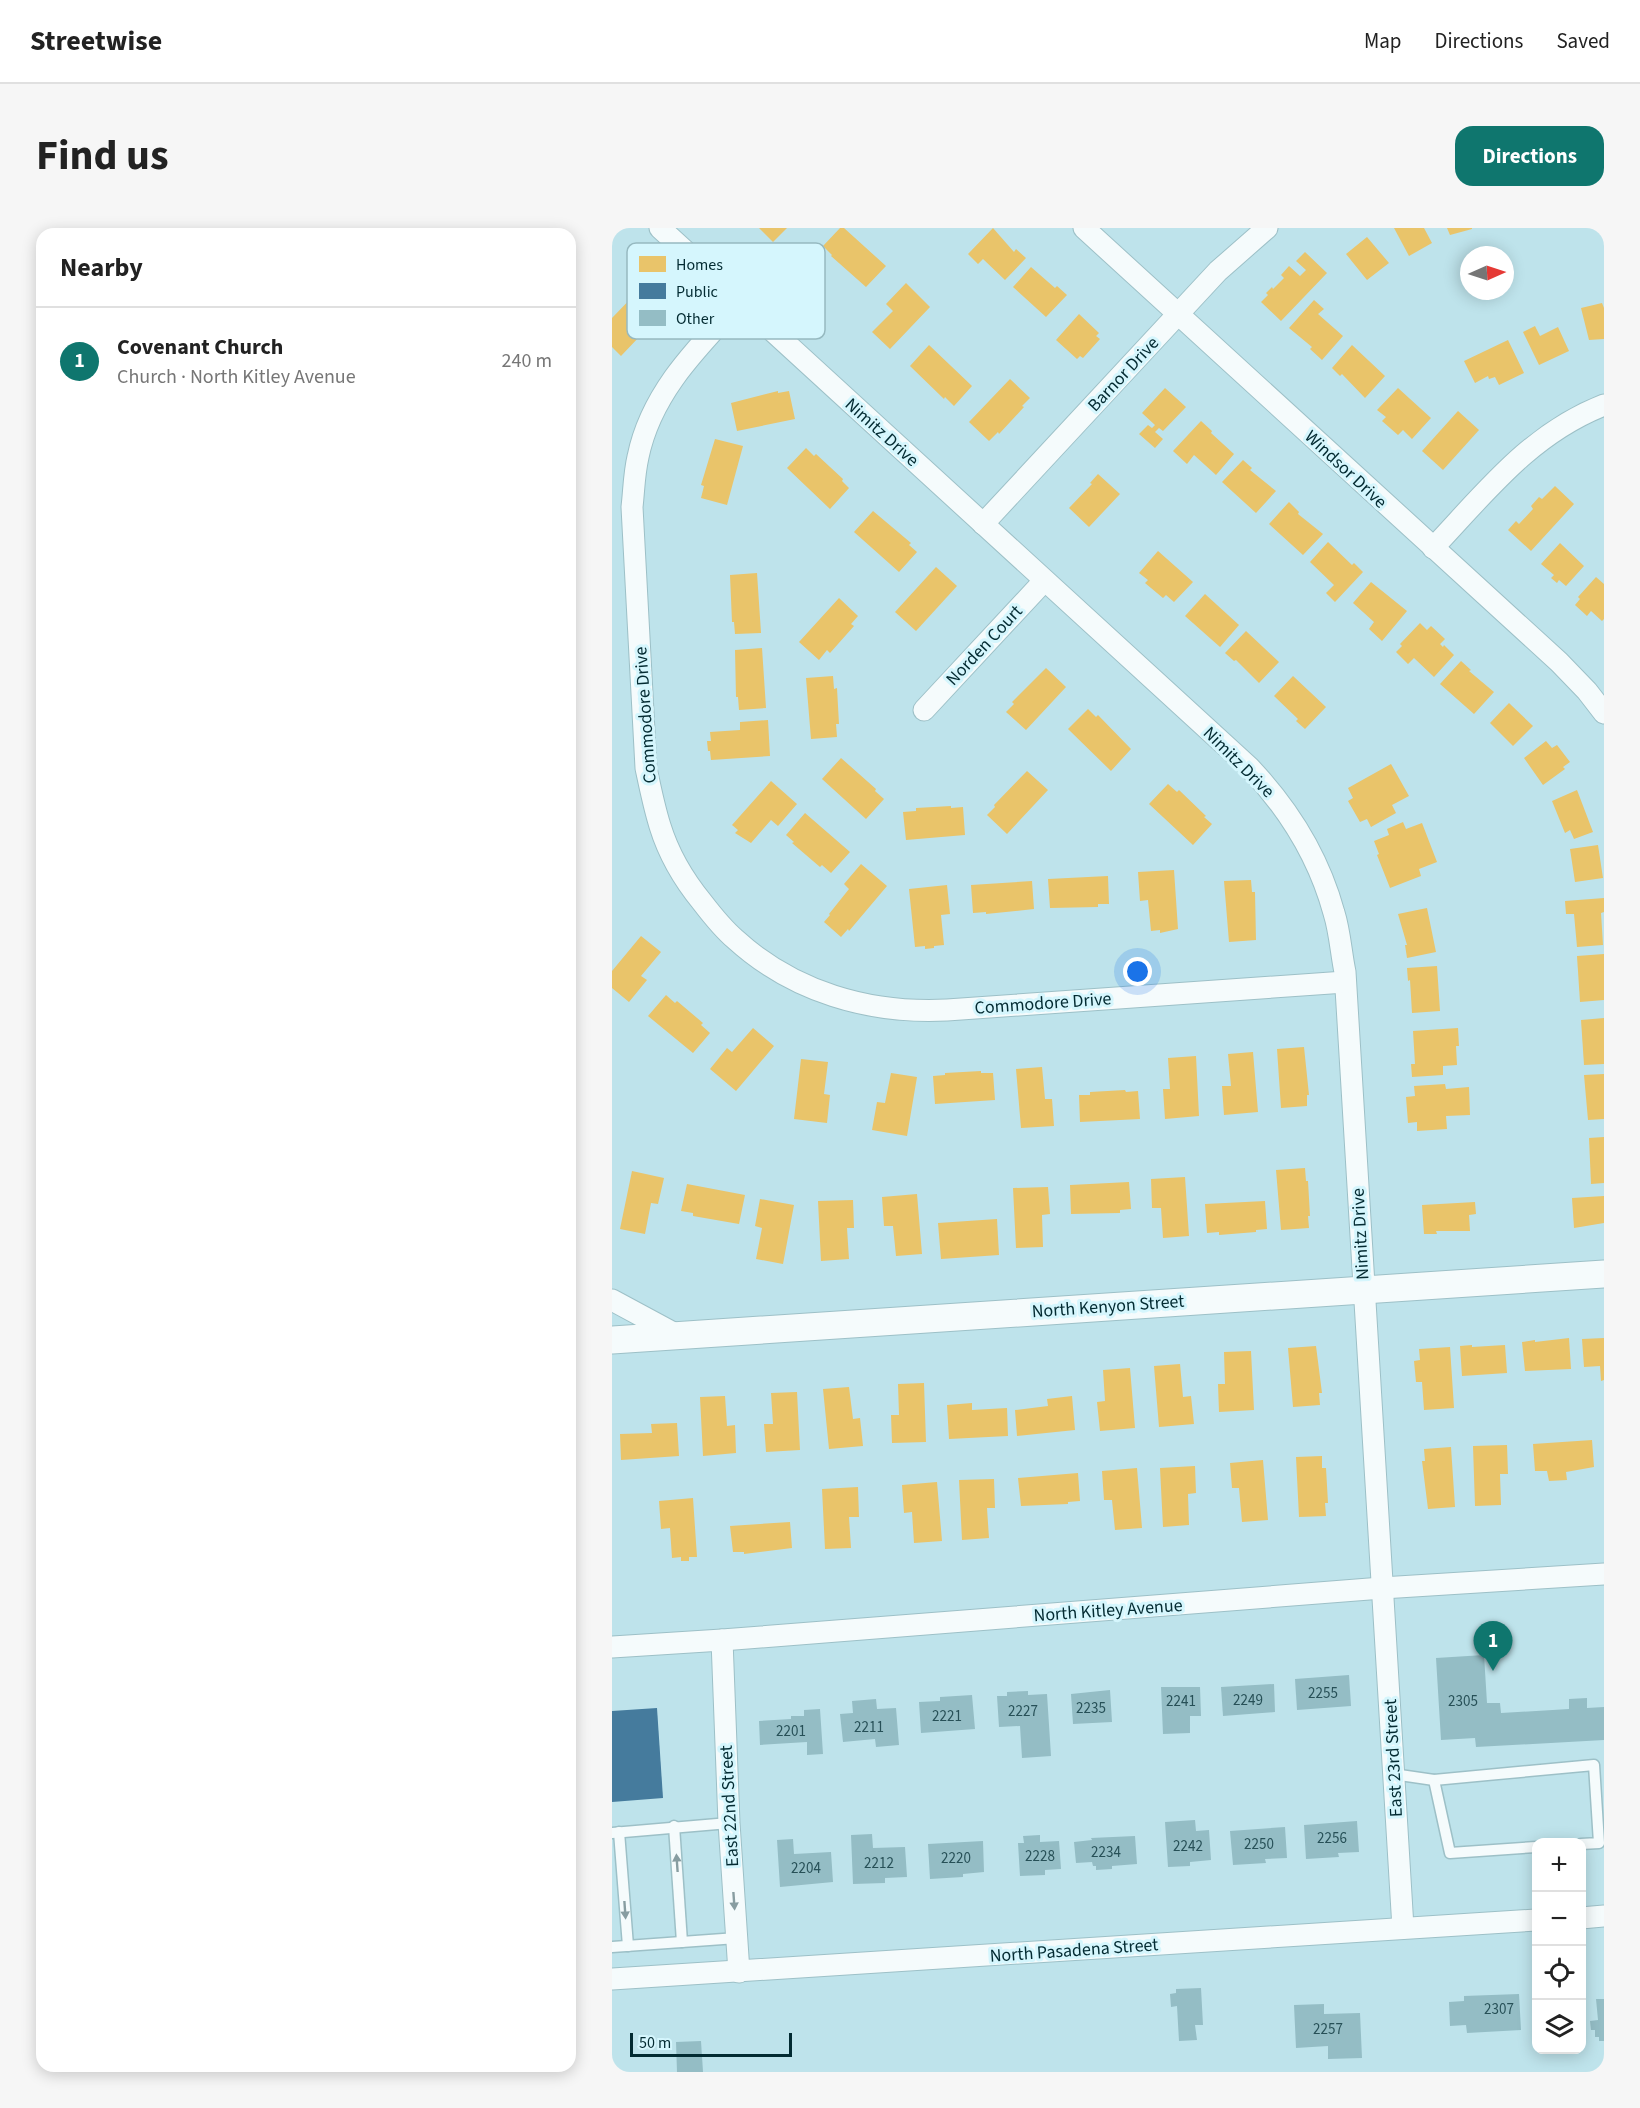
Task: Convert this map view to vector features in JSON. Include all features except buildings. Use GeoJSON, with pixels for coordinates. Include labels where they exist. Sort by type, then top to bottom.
{"type":"FeatureCollection","features":[{"type":"Feature","properties":{"kind":"street","name":"Nimitz Drive"},"geometry":{"type":"LineString","coordinates":[[660,228],[676,243]]}},
{"type":"Feature","properties":{"kind":"street","name":"Windsor Drive"},"geometry":{"type":"LineString","coordinates":[[1084,228],[1559,662],[1604,712]]}},
{"type":"Feature","properties":{"kind":"street","name":"Barnor Drive"},"geometry":{"type":"LineString","coordinates":[[983,524],[1218,271],[1267,228]]}},
{"type":"Feature","properties":{"kind":"street","name":"Commodore Drive"},"geometry":{"type":"LineString","coordinates":[[705,339],[693,351],[664,392],[644,438],[632,487],[632,507],[646,768],[654,807],[667,844],[697,896],[715,919],[760,959],[811,988],[849,1002],[898,1010],[947,1010],[1345,982]]}},
{"type":"Feature","properties":{"kind":"street","name":"Nimitz Drive"},"geometry":{"type":"LineString","coordinates":[[780,339],[1249,766],[1304,838],[1325,884],[1342,952],[1382,1588]]}},
{"type":"Feature","properties":{"kind":"street"},"geometry":{"type":"LineString","coordinates":[[1433,548],[1534,445],[1567,422],[1604,405]]}},
{"type":"Feature","properties":{"kind":"street","name":"Norden Court"},"geometry":{"type":"LineString","coordinates":[[924,710],[1044,581]]}},
{"type":"Feature","properties":{"kind":"street","name":"North Kenyon Street"},"geometry":{"type":"LineString","coordinates":[[612,1340],[1604,1274]]}},
{"type":"Feature","properties":{"kind":"street"},"geometry":{"type":"LineString","coordinates":[[612,1300],[677,1335]]}},
{"type":"Feature","properties":{"kind":"street","name":"North Kitley Avenue"},"geometry":{"type":"LineString","coordinates":[[612,1647],[1382,1588],[1604,1574]]}},
{"type":"Feature","properties":{"kind":"street","name":"East 23rd Street"},"geometry":{"type":"LineString","coordinates":[[1382,1588],[1403,1928]]}},
{"type":"Feature","properties":{"kind":"street","name":"East 22nd Street"},"geometry":{"type":"LineString","coordinates":[[722,1640],[729,1823],[739,1972]]}},
{"type":"Feature","properties":{"kind":"street"},"geometry":{"type":"LineString","coordinates":[[1586,1918],[1604,1916]]}},
{"type":"Feature","properties":{"kind":"street","name":"North Pasadena Street"},"geometry":{"type":"LineString","coordinates":[[612,1979],[1532,1920]]}},
{"type":"Feature","properties":{"kind":"lane"},"geometry":{"type":"LineString","coordinates":[[1394,1774],[1434,1780],[1594,1765],[1599,1843],[1586,1844]]}},
{"type":"Feature","properties":{"kind":"lane"},"geometry":{"type":"LineString","coordinates":[[1434,1780],[1450,1853],[1532,1847]]}},
{"type":"Feature","properties":{"kind":"lane"},"geometry":{"type":"LineString","coordinates":[[628,1946],[616,1832],[729,1823]]}},
{"type":"Feature","properties":{"kind":"lane"},"geometry":{"type":"LineString","coordinates":[[674,1826],[682,1942]]}},
{"type":"Feature","properties":{"kind":"lane"},"geometry":{"type":"LineString","coordinates":[[612,1947],[737,1938]]}},
{"type":"Feature","properties":{"kind":"place","name":"Covenant Church"},"geometry":{"type":"Point","coordinates":[1493,1671]}}]}
